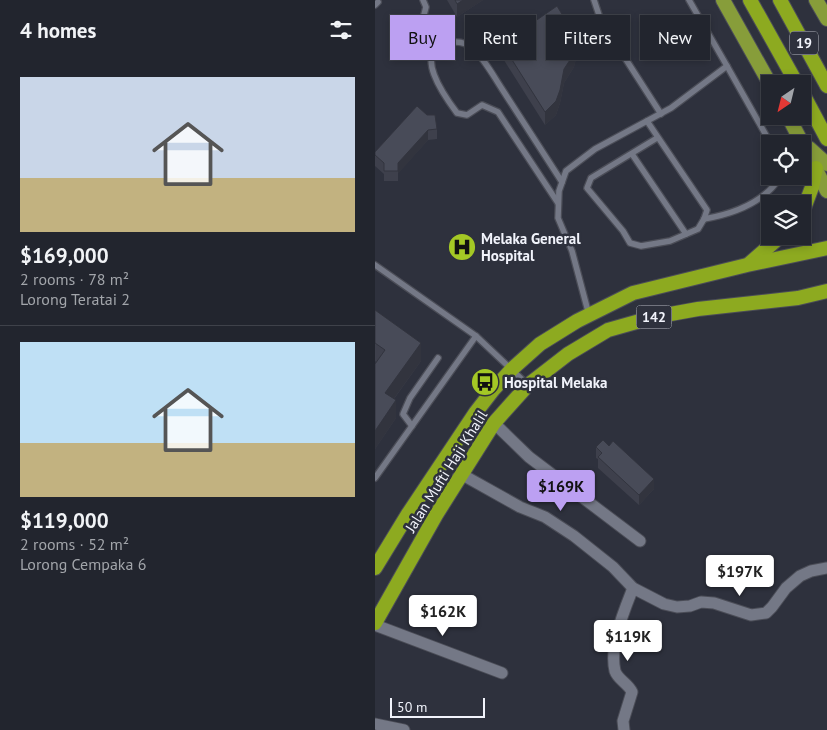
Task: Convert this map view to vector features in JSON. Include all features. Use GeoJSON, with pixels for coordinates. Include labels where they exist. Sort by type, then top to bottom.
{"type":"FeatureCollection","features":[{"type":"Feature","properties":{"kind":"highway","name":"19"},"geometry":{"type":"LineString","coordinates":[[750,0],[792,75]]}},
{"type":"Feature","properties":{"kind":"highway","name":"19"},"geometry":{"type":"LineString","coordinates":[[780,0],[827,86]]}},
{"type":"Feature","properties":{"kind":"highway"},"geometry":{"type":"LineString","coordinates":[[811,109],[827,138]]}},
{"type":"Feature","properties":{"kind":"highway"},"geometry":{"type":"LineString","coordinates":[[809,195],[822,166]]}},
{"type":"Feature","properties":{"kind":"highway"},"geometry":{"type":"LineString","coordinates":[[747,265],[770,245]]}},
{"type":"Feature","properties":{"kind":"highway","name":"Jalan Mufti Haji Khalil"},"geometry":{"type":"LineString","coordinates":[[375,568],[408,514],[476,412],[493,390],[540,344],[589,315],[633,293],[747,265],[827,248]]}},
{"type":"Feature","properties":{"kind":"highway","name":"Jalan Mufti Haji Khalil"},"geometry":{"type":"LineString","coordinates":[[375,624],[461,474],[494,423],[528,385],[568,354],[608,330],[653,317],[799,298],[827,291]]}},
{"type":"Feature","properties":{"kind":"highway"},"geometry":{"type":"LineString","coordinates":[[799,298],[827,298]]}},
{"type":"Feature","properties":{"kind":"main road"},"geometry":{"type":"LineString","coordinates":[[723,0],[765,75]]}},
{"type":"Feature","properties":{"kind":"main road"},"geometry":{"type":"LineString","coordinates":[[816,0],[827,19]]}},
{"type":"Feature","properties":{"kind":"main road"},"geometry":{"type":"LineString","coordinates":[[794,125],[803,142],[822,166],[827,191]]}},
{"type":"Feature","properties":{"kind":"street"},"geometry":{"type":"LineString","coordinates":[[494,423],[529,457],[640,541]]}},
{"type":"Feature","properties":{"kind":"street"},"geometry":{"type":"LineString","coordinates":[[461,474],[520,508],[545,517],[574,536],[613,567],[633,588],[664,604],[677,607],[701,602],[714,603],[751,614],[765,613],[772,607],[786,588],[800,576],[817,569],[827,568]]}},
{"type":"Feature","properties":{"kind":"street"},"geometry":{"type":"LineString","coordinates":[[624,730],[623,721],[632,692],[630,687],[617,676],[614,648],[633,588]]}},
{"type":"Feature","properties":{"kind":"street"},"geometry":{"type":"LineString","coordinates":[[375,624],[502,673]]}},
{"type":"Feature","properties":{"kind":"street"},"geometry":{"type":"LineString","coordinates":[[375,724],[404,730]]}},
{"type":"Feature","properties":{"kind":"lane"},"geometry":{"type":"LineString","coordinates":[[423,0],[425,7],[424,15]]}},
{"type":"Feature","properties":{"kind":"lane"},"geometry":{"type":"LineString","coordinates":[[594,0],[599,14]]}},
{"type":"Feature","properties":{"kind":"lane"},"geometry":{"type":"LineString","coordinates":[[689,0],[766,135]]}},
{"type":"Feature","properties":{"kind":"lane"},"geometry":{"type":"LineString","coordinates":[[455,43],[461,42],[473,49],[489,69],[562,182]]}},
{"type":"Feature","properties":{"kind":"lane"},"geometry":{"type":"LineString","coordinates":[[431,60],[443,94],[457,113],[467,115],[483,105],[498,112],[558,203]]}},
{"type":"Feature","properties":{"kind":"lane"},"geometry":{"type":"LineString","coordinates":[[626,60],[661,114]]}},
{"type":"Feature","properties":{"kind":"lane"},"geometry":{"type":"LineString","coordinates":[[589,315],[571,251],[558,218],[559,190],[566,171],[595,149],[671,108],[727,66]]}},
{"type":"Feature","properties":{"kind":"lane"},"geometry":{"type":"LineString","coordinates":[[647,121],[707,210],[705,219],[698,229],[670,241],[641,246],[630,243],[623,231],[587,188],[591,178],[657,138]]}},
{"type":"Feature","properties":{"kind":"lane"},"geometry":{"type":"LineString","coordinates":[[632,154],[686,234]]}},
{"type":"Feature","properties":{"kind":"lane"},"geometry":{"type":"LineString","coordinates":[[705,219],[725,216],[766,195],[775,185]]}},
{"type":"Feature","properties":{"kind":"lane"},"geometry":{"type":"LineString","coordinates":[[375,265],[476,336],[528,385]]}},
{"type":"Feature","properties":{"kind":"lane"},"geometry":{"type":"LineString","coordinates":[[375,478],[476,336]]}},
{"type":"Feature","properties":{"kind":"lane"},"geometry":{"type":"LineString","coordinates":[[412,426],[403,414],[410,398],[438,358]]}},
{"type":"Feature","properties":{"kind":"building"},"geometry":{"type":"Polygon","coordinates":[[[455,0],[463,0],[457,4],[455,0]]]}},
{"type":"Feature","properties":{"kind":"building"},"geometry":{"type":"Polygon","coordinates":[[[557,6],[562,15],[546,15],[546,60],[570,60],[564,69],[556,101],[545,112],[512,60],[536,60],[536,21],[557,6]]]}},
{"type":"Feature","properties":{"kind":"building"},"geometry":{"type":"Polygon","coordinates":[[[417,106],[427,115],[435,115],[437,129],[428,130],[398,163],[398,171],[384,171],[384,163],[375,155],[375,152],[417,106]]]}},
{"type":"Feature","properties":{"kind":"building"},"geometry":{"type":"Polygon","coordinates":[[[375,310],[421,343],[385,393],[396,400],[375,431],[375,364],[385,350],[375,343],[375,310]]]}},
{"type":"Feature","properties":{"kind":"building"},"geometry":{"type":"Polygon","coordinates":[[[603,440],[609,446],[613,441],[654,479],[639,495],[598,457],[602,453],[596,447],[603,440]]]}},
{"type":"Feature","properties":{"kind":"place","name":"Melaka General Hospital"},"geometry":{"type":"Point","coordinates":[462,247]}},
{"type":"Feature","properties":{"kind":"place","name":"Hospital Melaka"},"geometry":{"type":"Point","coordinates":[485,382]}}]}
